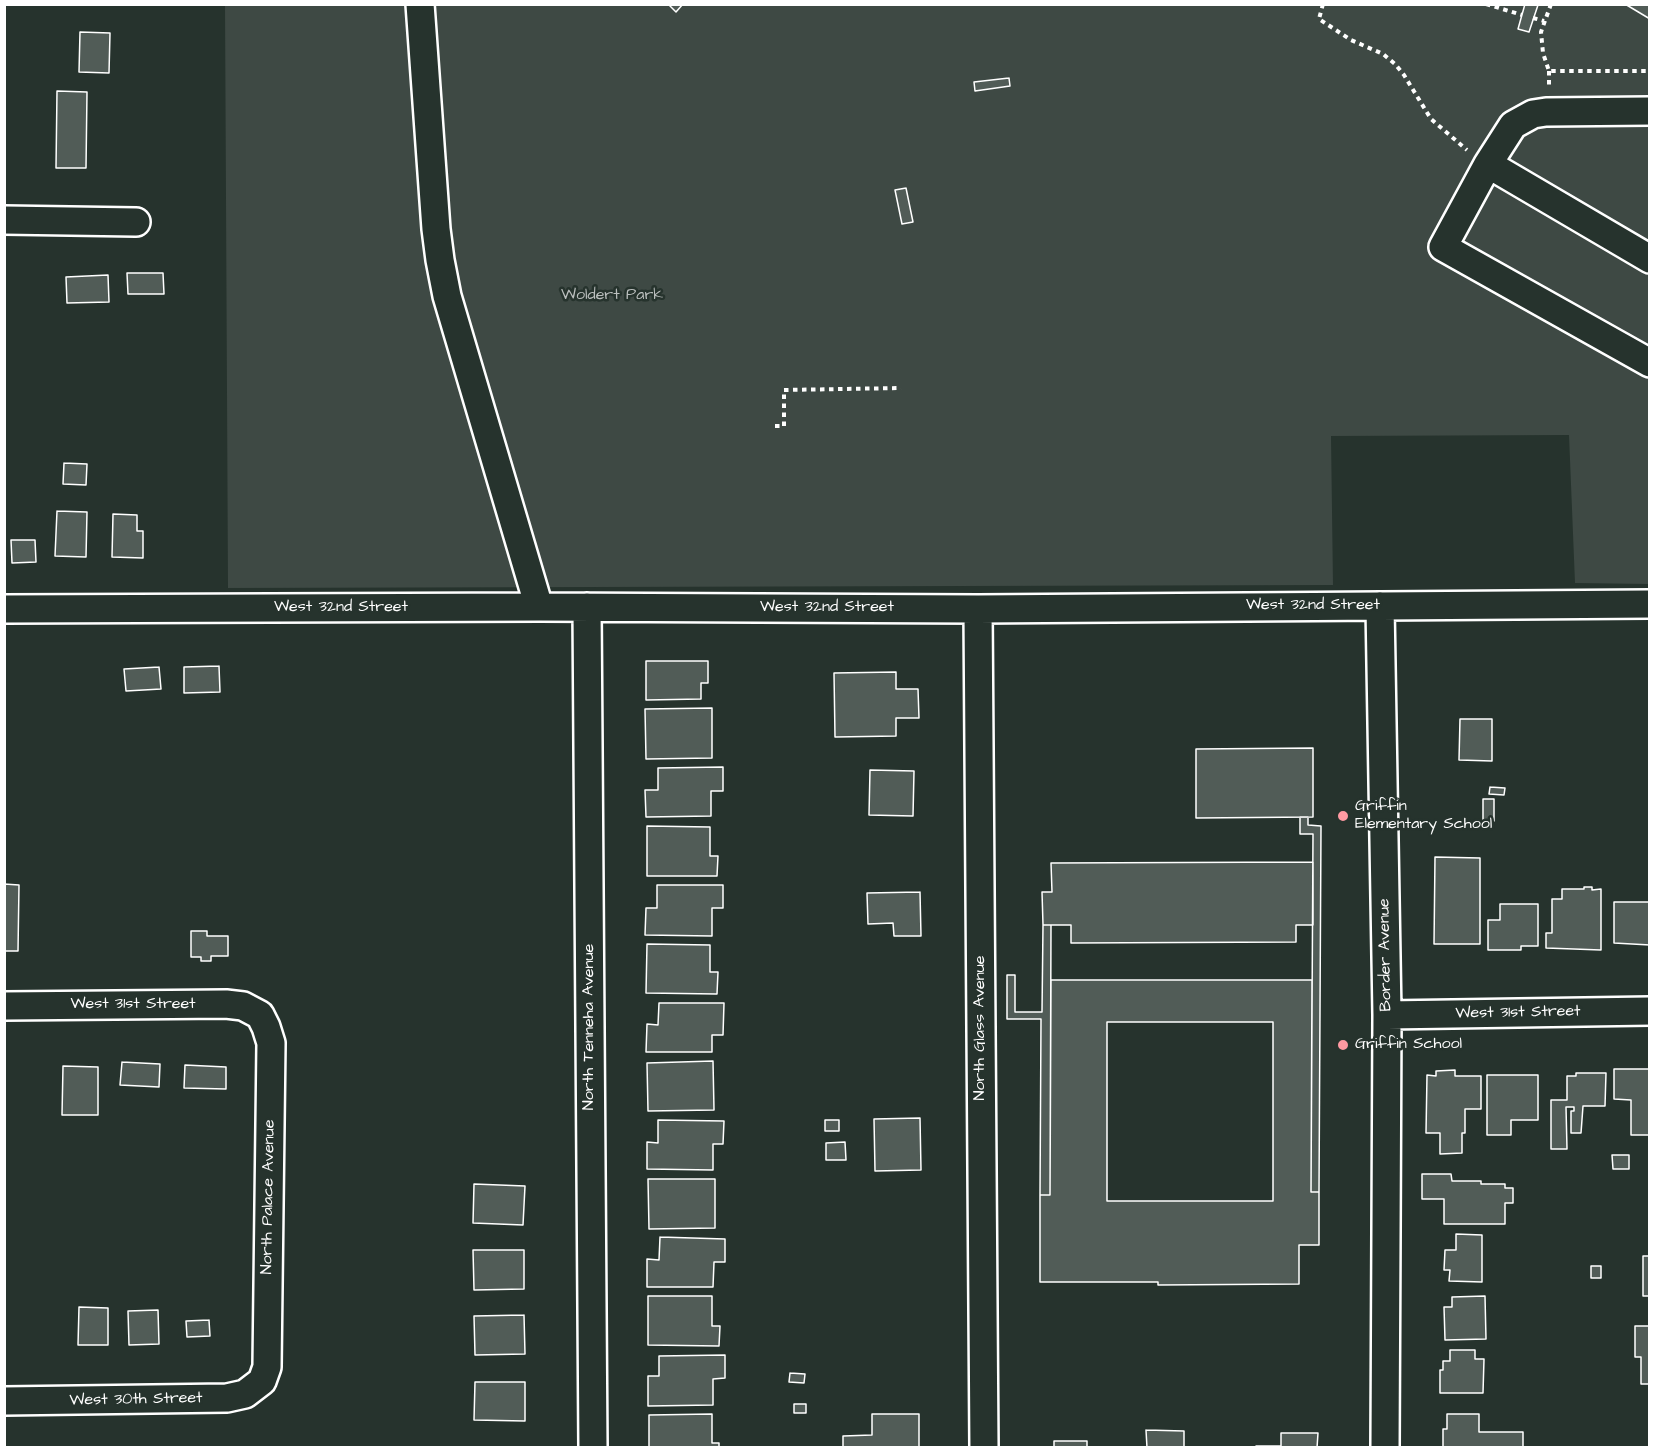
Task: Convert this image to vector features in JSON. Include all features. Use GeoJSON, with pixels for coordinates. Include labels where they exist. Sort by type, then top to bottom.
{"type":"FeatureCollection","features":[{"type":"Feature","properties":{"kind":"street"},"geometry":{"type":"LineString","coordinates":[[420,4],[435,229],[447,296],[539,607]]}},
{"type":"Feature","properties":{"kind":"street"},"geometry":{"type":"LineString","coordinates":[[1650,111],[1558,111],[1533,114],[1513,125],[1488,164],[1443,247],[1650,363]]}},
{"type":"Feature","properties":{"kind":"street"},"geometry":{"type":"LineString","coordinates":[[1488,164],[1650,259]]}},
{"type":"Feature","properties":{"kind":"street"},"geometry":{"type":"LineString","coordinates":[[4,220],[136,222]]}},
{"type":"Feature","properties":{"kind":"street","name":"West 32nd Street"},"geometry":{"type":"LineString","coordinates":[[4,609],[539,607],[978,609],[1650,604]]}},
{"type":"Feature","properties":{"kind":"street","name":"Border Avenue"},"geometry":{"type":"LineString","coordinates":[[1380,606],[1387,1015],[1385,1448]]}},
{"type":"Feature","properties":{"kind":"street","name":"North Tenneha Avenue"},"geometry":{"type":"LineString","coordinates":[[587,607],[592,1448]]}},
{"type":"Feature","properties":{"kind":"street","name":"North Glass Avenue"},"geometry":{"type":"LineString","coordinates":[[978,609],[984,1448]]}},
{"type":"Feature","properties":{"kind":"street","name":"West 31st Street"},"geometry":{"type":"LineString","coordinates":[[4,1006],[226,1004],[243,1006],[260,1015]]}},
{"type":"Feature","properties":{"kind":"street","name":"West 31st Street"},"geometry":{"type":"LineString","coordinates":[[1387,1015],[1650,1011]]}},
{"type":"Feature","properties":{"kind":"street","name":"North Palace Avenue"},"geometry":{"type":"LineString","coordinates":[[260,1015],[271,1043],[267,1359],[262,1381]]}},
{"type":"Feature","properties":{"kind":"street","name":"West 30th Street"},"geometry":{"type":"LineString","coordinates":[[4,1401],[227,1398],[245,1394],[262,1381]]}},
{"type":"Feature","properties":{"kind":"path"},"geometry":{"type":"LineString","coordinates":[[1323,4],[1318,19],[1351,40],[1389,59],[1404,75],[1431,119],[1473,155],[1488,164]]}},
{"type":"Feature","properties":{"kind":"path"},"geometry":{"type":"LineString","coordinates":[[1486,4],[1522,15]]}},
{"type":"Feature","properties":{"kind":"path"},"geometry":{"type":"LineString","coordinates":[[1551,4],[1544,21],[1541,45],[1550,71],[1650,71]]}},
{"type":"Feature","properties":{"kind":"path"},"geometry":{"type":"LineString","coordinates":[[1533,18],[1544,21]]}},
{"type":"Feature","properties":{"kind":"path"},"geometry":{"type":"LineString","coordinates":[[774,426],[784,426],[784,390],[901,388]]}},
{"type":"Feature","properties":{"kind":"green space","name":"Woldert Park"},"geometry":{"type":"Polygon","coordinates":[[[225,5],[1649,5],[1649,584],[1575,583],[1569,435],[1331,436],[1333,585],[228,588],[225,5]]]}},
{"type":"Feature","properties":{"kind":"building"},"geometry":{"type":"Polygon","coordinates":[[[668,4],[683,4],[676,12],[668,4]]]}},
{"type":"Feature","properties":{"kind":"building"},"geometry":{"type":"Polygon","coordinates":[[[1525,4],[1538,5],[1529,32],[1518,29],[1525,4]]]}},
{"type":"Feature","properties":{"kind":"building"},"geometry":{"type":"Polygon","coordinates":[[[1625,4],[1650,4],[1650,19],[1625,4]]]}},
{"type":"Feature","properties":{"kind":"building"},"geometry":{"type":"Polygon","coordinates":[[[80,32],[110,33],[109,73],[79,72],[80,32]]]}},
{"type":"Feature","properties":{"kind":"building"},"geometry":{"type":"Polygon","coordinates":[[[1009,78],[1010,86],[975,91],[974,82],[1009,78]]]}},
{"type":"Feature","properties":{"kind":"building"},"geometry":{"type":"Polygon","coordinates":[[[57,91],[87,92],[86,168],[56,168],[57,91]]]}},
{"type":"Feature","properties":{"kind":"building"},"geometry":{"type":"Polygon","coordinates":[[[906,188],[913,222],[902,224],[895,190],[906,188]]]}},
{"type":"Feature","properties":{"kind":"building"},"geometry":{"type":"Polygon","coordinates":[[[127,273],[163,273],[164,294],[128,294],[127,273]]]}},
{"type":"Feature","properties":{"kind":"building"},"geometry":{"type":"Polygon","coordinates":[[[108,275],[109,302],[67,303],[66,277],[108,275]]]}},
{"type":"Feature","properties":{"kind":"building"},"geometry":{"type":"Polygon","coordinates":[[[64,463],[87,464],[86,485],[63,484],[64,463]]]}},
{"type":"Feature","properties":{"kind":"building"},"geometry":{"type":"Polygon","coordinates":[[[57,511],[87,512],[86,557],[55,556],[57,511]]]}},
{"type":"Feature","properties":{"kind":"building"},"geometry":{"type":"Polygon","coordinates":[[[113,514],[137,515],[137,531],[143,531],[143,558],[112,557],[113,514]]]}},
{"type":"Feature","properties":{"kind":"building"},"geometry":{"type":"Polygon","coordinates":[[[11,540],[35,540],[36,562],[12,563],[11,540]]]}},
{"type":"Feature","properties":{"kind":"building"},"geometry":{"type":"Polygon","coordinates":[[[646,661],[708,661],[708,683],[701,683],[701,699],[646,700],[646,661]]]}},
{"type":"Feature","properties":{"kind":"building"},"geometry":{"type":"Polygon","coordinates":[[[219,666],[220,692],[184,693],[184,667],[219,666]]]}},
{"type":"Feature","properties":{"kind":"building"},"geometry":{"type":"Polygon","coordinates":[[[159,667],[161,689],[126,691],[124,669],[159,667]]]}},
{"type":"Feature","properties":{"kind":"building"},"geometry":{"type":"Polygon","coordinates":[[[896,672],[896,689],[918,689],[919,718],[896,718],[896,736],[835,737],[834,673],[896,672]]]}},
{"type":"Feature","properties":{"kind":"building"},"geometry":{"type":"Polygon","coordinates":[[[712,708],[712,758],[646,759],[645,709],[712,708]]]}},
{"type":"Feature","properties":{"kind":"building"},"geometry":{"type":"Polygon","coordinates":[[[1460,719],[1492,719],[1492,761],[1459,760],[1460,719]]]}},
{"type":"Feature","properties":{"kind":"building"},"geometry":{"type":"Polygon","coordinates":[[[1313,748],[1313,817],[1196,818],[1196,749],[1313,748]]]}},
{"type":"Feature","properties":{"kind":"building"},"geometry":{"type":"Polygon","coordinates":[[[723,767],[723,791],[711,791],[711,816],[646,817],[645,790],[658,790],[658,768],[723,767]]]}},
{"type":"Feature","properties":{"kind":"building"},"geometry":{"type":"Polygon","coordinates":[[[870,770],[914,771],[913,816],[869,815],[870,770]]]}},
{"type":"Feature","properties":{"kind":"building"},"geometry":{"type":"Polygon","coordinates":[[[1490,787],[1505,788],[1504,795],[1489,794],[1490,787]]]}},
{"type":"Feature","properties":{"kind":"building"},"geometry":{"type":"Polygon","coordinates":[[[1483,799],[1494,799],[1494,821],[1483,821],[1483,799]]]}},
{"type":"Feature","properties":{"kind":"building"},"geometry":{"type":"Polygon","coordinates":[[[1300,817],[1308,817],[1308,825],[1321,826],[1319,1192],[1311,1192],[1313,834],[1300,834],[1300,817]]]}},
{"type":"Feature","properties":{"kind":"building"},"geometry":{"type":"Polygon","coordinates":[[[647,826],[710,827],[710,856],[718,856],[717,876],[647,876],[647,826]]]}},
{"type":"Feature","properties":{"kind":"building"},"geometry":{"type":"Polygon","coordinates":[[[1435,857],[1480,858],[1480,944],[1434,944],[1435,857]]]}},
{"type":"Feature","properties":{"kind":"building"},"geometry":{"type":"Polygon","coordinates":[[[1313,862],[1313,925],[1296,925],[1296,942],[1071,943],[1071,925],[1043,925],[1042,892],[1052,892],[1051,863],[1313,862]]]}},
{"type":"Feature","properties":{"kind":"building"},"geometry":{"type":"Polygon","coordinates":[[[4,884],[19,885],[18,951],[4,951],[4,884]]]}},
{"type":"Feature","properties":{"kind":"building"},"geometry":{"type":"Polygon","coordinates":[[[657,885],[723,885],[723,908],[712,908],[712,936],[645,935],[646,908],[657,908],[657,885]]]}},
{"type":"Feature","properties":{"kind":"building"},"geometry":{"type":"Polygon","coordinates":[[[1584,887],[1592,887],[1592,890],[1601,889],[1601,950],[1546,948],[1546,933],[1552,933],[1552,899],[1562,899],[1562,889],[1584,889],[1584,887]]]}},
{"type":"Feature","properties":{"kind":"building"},"geometry":{"type":"Polygon","coordinates":[[[920,892],[921,936],[894,936],[893,923],[868,924],[867,893],[920,892]]]}},
{"type":"Feature","properties":{"kind":"building"},"geometry":{"type":"Polygon","coordinates":[[[1614,902],[1650,902],[1650,945],[1614,943],[1614,902]]]}},
{"type":"Feature","properties":{"kind":"building"},"geometry":{"type":"Polygon","coordinates":[[[1500,904],[1538,904],[1538,946],[1521,946],[1521,950],[1488,950],[1488,920],[1500,920],[1500,904]]]}},
{"type":"Feature","properties":{"kind":"building"},"geometry":{"type":"Polygon","coordinates":[[[1043,925],[1051,925],[1050,1195],[1040,1195],[1041,1019],[1007,1019],[1007,975],[1015,975],[1015,1012],[1042,1012],[1043,925]]]}},
{"type":"Feature","properties":{"kind":"building"},"geometry":{"type":"Polygon","coordinates":[[[191,931],[207,931],[207,936],[228,936],[228,956],[211,956],[211,961],[201,961],[201,957],[191,957],[191,931]]]}},
{"type":"Feature","properties":{"kind":"building"},"geometry":{"type":"Polygon","coordinates":[[[647,944],[710,945],[710,972],[718,972],[717,994],[646,993],[647,944]]]}},
{"type":"Feature","properties":{"kind":"building"},"geometry":{"type":"Polygon","coordinates":[[[1051,980],[1312,980],[1311,1192],[1319,1192],[1319,1245],[1299,1245],[1299,1284],[1158,1285],[1158,1282],[1040,1282],[1040,1195],[1050,1195],[1051,980]],[[1107,1022],[1107,1201],[1273,1201],[1273,1022],[1107,1022]]]}},
{"type":"Feature","properties":{"kind":"building"},"geometry":{"type":"Polygon","coordinates":[[[659,1003],[724,1003],[723,1035],[712,1035],[712,1052],[646,1052],[647,1024],[658,1025],[659,1003]]]}},
{"type":"Feature","properties":{"kind":"building"},"geometry":{"type":"Polygon","coordinates":[[[713,1061],[714,1110],[648,1111],[647,1063],[713,1061]]]}},
{"type":"Feature","properties":{"kind":"building"},"geometry":{"type":"Polygon","coordinates":[[[122,1062],[160,1064],[159,1087],[120,1085],[122,1062]]]}},
{"type":"Feature","properties":{"kind":"building"},"geometry":{"type":"Polygon","coordinates":[[[185,1065],[226,1067],[226,1089],[184,1088],[185,1065]]]}},
{"type":"Feature","properties":{"kind":"building"},"geometry":{"type":"Polygon","coordinates":[[[63,1066],[98,1067],[98,1115],[62,1115],[63,1066]]]}},
{"type":"Feature","properties":{"kind":"building"},"geometry":{"type":"Polygon","coordinates":[[[1614,1069],[1650,1069],[1650,1135],[1631,1135],[1631,1100],[1614,1099],[1614,1069]]]}},
{"type":"Feature","properties":{"kind":"building"},"geometry":{"type":"Polygon","coordinates":[[[1455,1070],[1455,1076],[1481,1076],[1481,1109],[1465,1109],[1462,1153],[1440,1154],[1440,1133],[1426,1133],[1427,1075],[1436,1076],[1436,1071],[1455,1070]]]}},
{"type":"Feature","properties":{"kind":"building"},"geometry":{"type":"Polygon","coordinates":[[[1576,1073],[1606,1073],[1605,1106],[1583,1106],[1581,1133],[1571,1133],[1571,1111],[1574,1111],[1574,1107],[1566,1107],[1567,1149],[1551,1149],[1551,1100],[1567,1100],[1567,1076],[1576,1076],[1576,1073]]]}},
{"type":"Feature","properties":{"kind":"building"},"geometry":{"type":"Polygon","coordinates":[[[1487,1075],[1538,1075],[1538,1120],[1511,1120],[1511,1135],[1487,1135],[1487,1075]]]}},
{"type":"Feature","properties":{"kind":"building"},"geometry":{"type":"Polygon","coordinates":[[[920,1118],[921,1170],[875,1171],[874,1119],[920,1118]]]}},
{"type":"Feature","properties":{"kind":"building"},"geometry":{"type":"Polygon","coordinates":[[[658,1120],[724,1121],[723,1144],[713,1144],[713,1170],[647,1169],[647,1142],[658,1143],[658,1120]]]}},
{"type":"Feature","properties":{"kind":"building"},"geometry":{"type":"Polygon","coordinates":[[[825,1120],[839,1120],[839,1131],[825,1131],[825,1120]]]}},
{"type":"Feature","properties":{"kind":"building"},"geometry":{"type":"Polygon","coordinates":[[[845,1142],[846,1160],[826,1160],[826,1143],[845,1142]]]}},
{"type":"Feature","properties":{"kind":"building"},"geometry":{"type":"Polygon","coordinates":[[[1612,1155],[1629,1155],[1629,1169],[1613,1169],[1612,1155]]]}},
{"type":"Feature","properties":{"kind":"building"},"geometry":{"type":"Polygon","coordinates":[[[1422,1174],[1451,1174],[1452,1181],[1481,1181],[1481,1184],[1505,1184],[1505,1188],[1513,1188],[1513,1203],[1505,1203],[1505,1224],[1444,1224],[1444,1199],[1422,1199],[1422,1174]]]}},
{"type":"Feature","properties":{"kind":"building"},"geometry":{"type":"Polygon","coordinates":[[[648,1179],[715,1179],[715,1228],[649,1229],[648,1179]]]}},
{"type":"Feature","properties":{"kind":"building"},"geometry":{"type":"Polygon","coordinates":[[[474,1184],[525,1186],[523,1225],[473,1223],[474,1184]]]}},
{"type":"Feature","properties":{"kind":"building"},"geometry":{"type":"Polygon","coordinates":[[[1456,1234],[1482,1235],[1482,1282],[1449,1281],[1450,1270],[1444,1270],[1445,1250],[1456,1250],[1456,1234]]]}},
{"type":"Feature","properties":{"kind":"building"},"geometry":{"type":"Polygon","coordinates":[[[660,1237],[725,1239],[725,1262],[714,1262],[713,1287],[647,1287],[647,1259],[659,1260],[660,1237]]]}},
{"type":"Feature","properties":{"kind":"building"},"geometry":{"type":"Polygon","coordinates":[[[473,1250],[524,1250],[524,1289],[474,1290],[473,1250]]]}},
{"type":"Feature","properties":{"kind":"building"},"geometry":{"type":"Polygon","coordinates":[[[1643,1256],[1650,1256],[1650,1296],[1643,1296],[1643,1256]]]}},
{"type":"Feature","properties":{"kind":"building"},"geometry":{"type":"Polygon","coordinates":[[[1591,1266],[1601,1266],[1601,1278],[1591,1278],[1591,1266]]]}},
{"type":"Feature","properties":{"kind":"building"},"geometry":{"type":"Polygon","coordinates":[[[648,1296],[712,1296],[712,1326],[720,1326],[719,1346],[648,1345],[648,1296]]]}},
{"type":"Feature","properties":{"kind":"building"},"geometry":{"type":"Polygon","coordinates":[[[1485,1296],[1486,1339],[1445,1340],[1444,1307],[1452,1307],[1452,1297],[1485,1296]]]}},
{"type":"Feature","properties":{"kind":"building"},"geometry":{"type":"Polygon","coordinates":[[[79,1307],[108,1308],[108,1345],[78,1345],[79,1307]]]}},
{"type":"Feature","properties":{"kind":"building"},"geometry":{"type":"Polygon","coordinates":[[[158,1310],[159,1344],[129,1345],[128,1311],[158,1310]]]}},
{"type":"Feature","properties":{"kind":"building"},"geometry":{"type":"Polygon","coordinates":[[[524,1315],[525,1354],[475,1355],[474,1316],[524,1315]]]}},
{"type":"Feature","properties":{"kind":"building"},"geometry":{"type":"Polygon","coordinates":[[[209,1320],[210,1336],[187,1337],[186,1321],[209,1320]]]}},
{"type":"Feature","properties":{"kind":"building"},"geometry":{"type":"Polygon","coordinates":[[[1635,1326],[1650,1326],[1650,1384],[1641,1384],[1641,1357],[1635,1357],[1635,1326]]]}},
{"type":"Feature","properties":{"kind":"building"},"geometry":{"type":"Polygon","coordinates":[[[1450,1350],[1475,1350],[1475,1359],[1484,1359],[1483,1393],[1440,1393],[1440,1370],[1443,1370],[1443,1361],[1450,1361],[1450,1350]]]}},
{"type":"Feature","properties":{"kind":"building"},"geometry":{"type":"Polygon","coordinates":[[[725,1355],[725,1378],[713,1379],[713,1405],[648,1406],[648,1376],[659,1376],[659,1356],[725,1355]]]}},
{"type":"Feature","properties":{"kind":"building"},"geometry":{"type":"Polygon","coordinates":[[[790,1373],[805,1374],[804,1383],[789,1382],[790,1373]]]}},
{"type":"Feature","properties":{"kind":"building"},"geometry":{"type":"Polygon","coordinates":[[[475,1382],[525,1382],[525,1421],[474,1420],[475,1382]]]}},
{"type":"Feature","properties":{"kind":"building"},"geometry":{"type":"Polygon","coordinates":[[[794,1404],[806,1404],[806,1413],[794,1413],[794,1404]]]}},
{"type":"Feature","properties":{"kind":"building"},"geometry":{"type":"Polygon","coordinates":[[[712,1414],[712,1443],[719,1443],[719,1448],[649,1448],[649,1415],[712,1414]]]}},
{"type":"Feature","properties":{"kind":"building"},"geometry":{"type":"Polygon","coordinates":[[[872,1414],[919,1414],[919,1448],[843,1448],[843,1436],[872,1435],[872,1414]]]}},
{"type":"Feature","properties":{"kind":"building"},"geometry":{"type":"Polygon","coordinates":[[[1447,1414],[1479,1414],[1479,1432],[1523,1432],[1523,1448],[1443,1448],[1443,1429],[1447,1429],[1447,1414]]]}},
{"type":"Feature","properties":{"kind":"building"},"geometry":{"type":"Polygon","coordinates":[[[1146,1430],[1184,1431],[1184,1448],[1147,1448],[1146,1430]]]}},
{"type":"Feature","properties":{"kind":"building"},"geometry":{"type":"Polygon","coordinates":[[[1281,1433],[1318,1433],[1317,1448],[1256,1448],[1256,1446],[1281,1446],[1281,1433]]]}},
{"type":"Feature","properties":{"kind":"building"},"geometry":{"type":"Polygon","coordinates":[[[1054,1441],[1087,1441],[1087,1448],[1054,1448],[1054,1441]]]}},
{"type":"Feature","properties":{"kind":"place","name":"Griffin Elementary School"},"geometry":{"type":"Point","coordinates":[1343,816]}},
{"type":"Feature","properties":{"kind":"place","name":"Griffin School"},"geometry":{"type":"Point","coordinates":[1343,1045]}}]}
